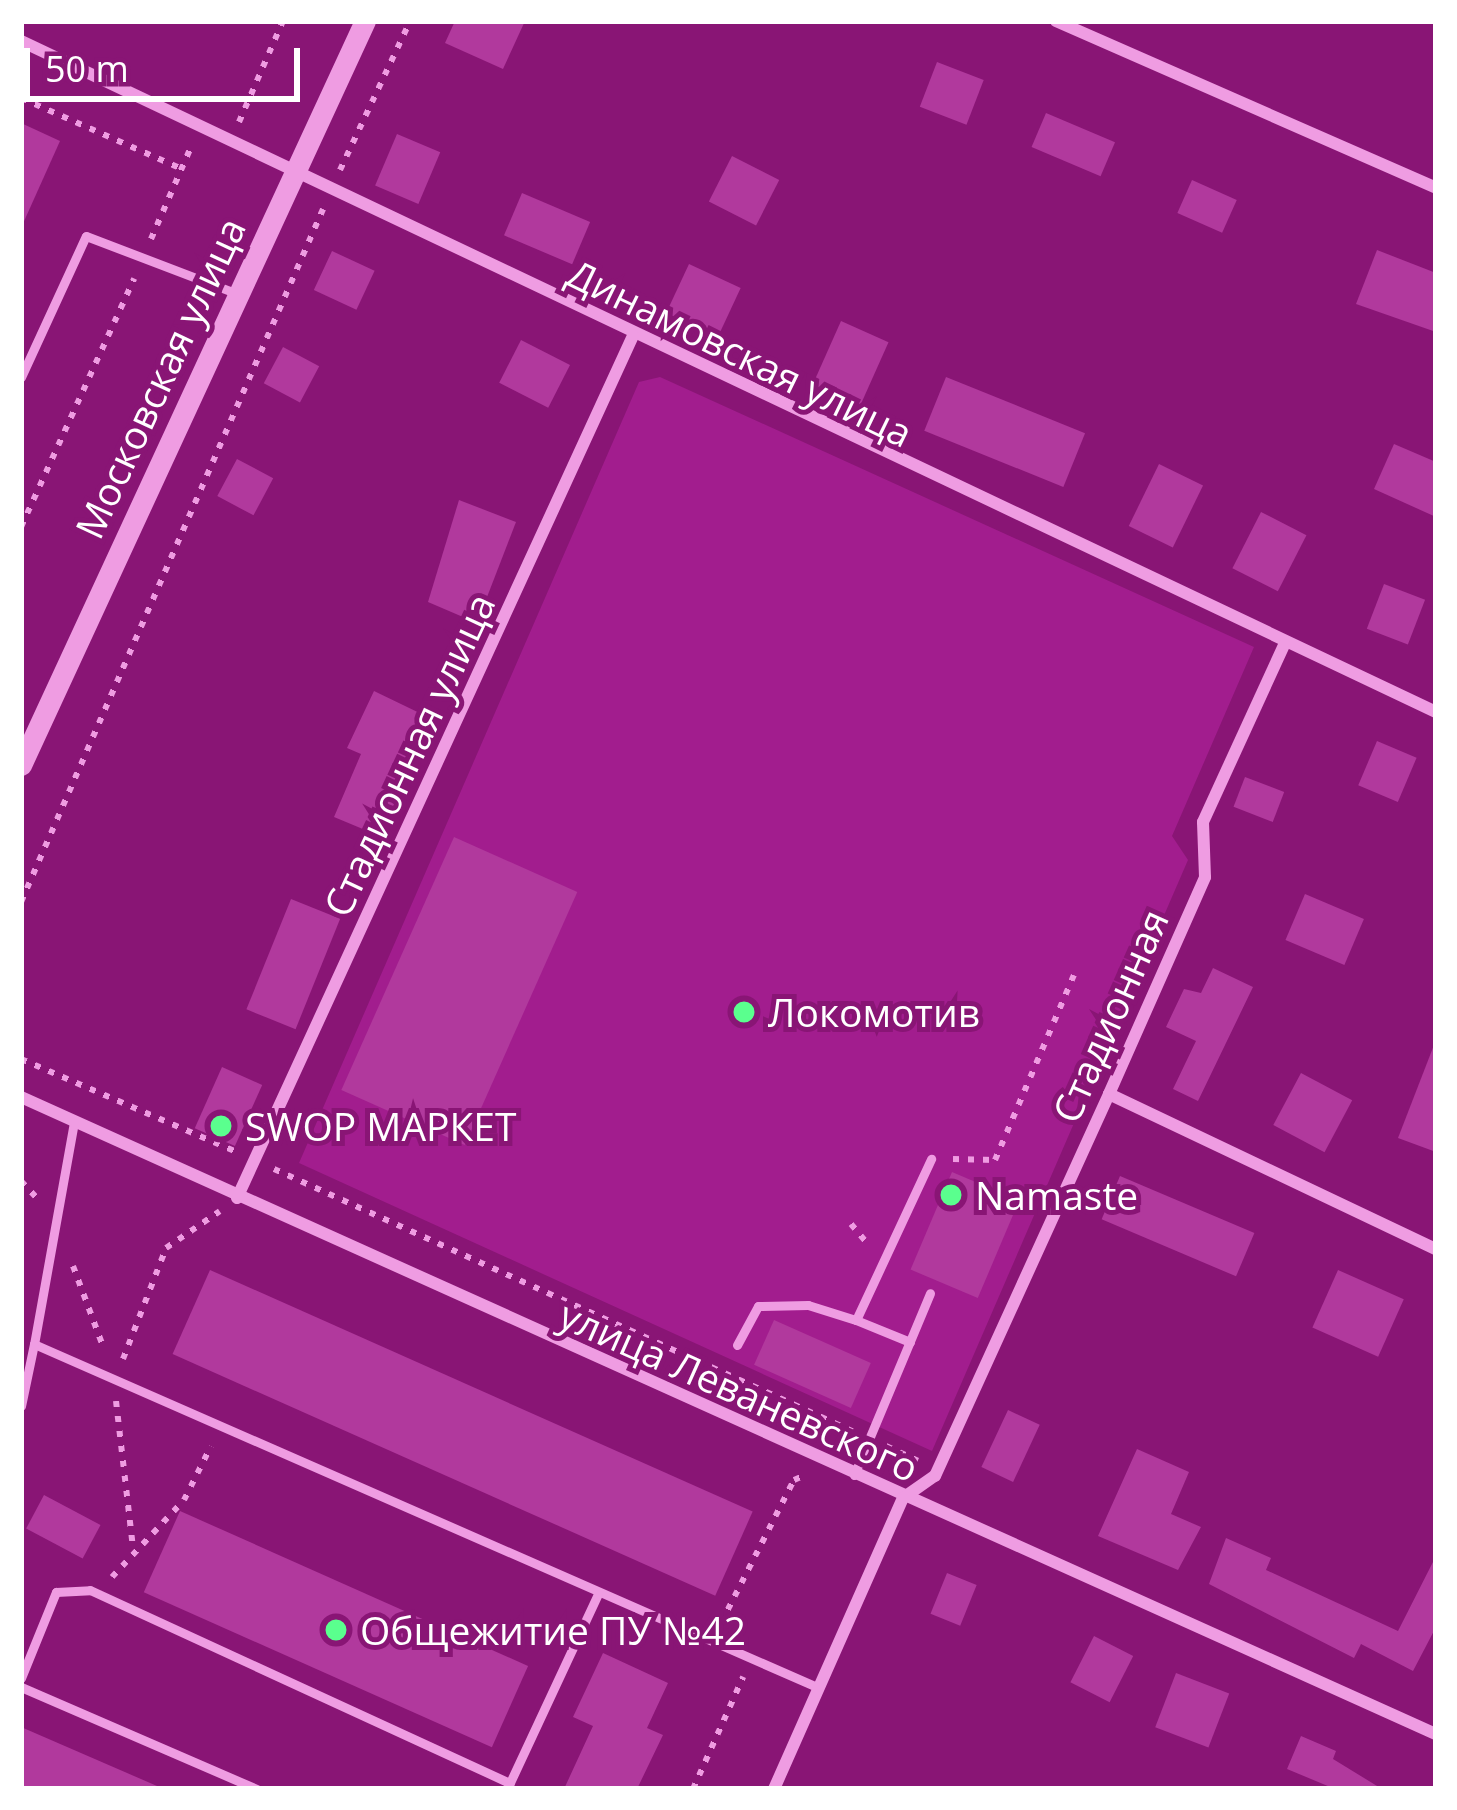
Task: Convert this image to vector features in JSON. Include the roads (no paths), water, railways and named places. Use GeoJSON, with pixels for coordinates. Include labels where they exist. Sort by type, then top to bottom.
{"type":"FeatureCollection","features":[{"type":"Feature","properties":{"kind":"street","name":"Московская улица"},"geometry":{"type":"LineString","coordinates":[[21,765],[365,21]]}},
{"type":"Feature","properties":{"kind":"street"},"geometry":{"type":"LineString","coordinates":[[1056,21],[1436,188]]}},
{"type":"Feature","properties":{"kind":"street","name":"Динамовская улица"},"geometry":{"type":"LineString","coordinates":[[21,40],[1284,645],[1436,712]]}},
{"type":"Feature","properties":{"kind":"street","name":"Стадионная улица"},"geometry":{"type":"LineString","coordinates":[[237,1198],[634,336]]}},
{"type":"Feature","properties":{"kind":"street","name":"Стадионная"},"geometry":{"type":"LineString","coordinates":[[774,1789],[903,1498],[938,1470],[1205,877],[1203,822],[1284,645]]}},
{"type":"Feature","properties":{"kind":"street"},"geometry":{"type":"LineString","coordinates":[[1108,1094],[1436,1250]]}},
{"type":"Feature","properties":{"kind":"street","name":"улица Леваневского"},"geometry":{"type":"LineString","coordinates":[[21,1097],[1436,1734]]}},
{"type":"Feature","properties":{"kind":"lane"},"geometry":{"type":"LineString","coordinates":[[21,377],[86,236],[238,294]]}},
{"type":"Feature","properties":{"kind":"lane"},"geometry":{"type":"LineString","coordinates":[[21,1406],[74,1122]]}},
{"type":"Feature","properties":{"kind":"lane"},"geometry":{"type":"LineString","coordinates":[[856,1320],[931,1159]]}},
{"type":"Feature","properties":{"kind":"lane"},"geometry":{"type":"LineString","coordinates":[[854,1475],[930,1293]]}},
{"type":"Feature","properties":{"kind":"lane"},"geometry":{"type":"LineString","coordinates":[[736,1345],[758,1306],[808,1305],[910,1342]]}},
{"type":"Feature","properties":{"kind":"lane"},"geometry":{"type":"LineString","coordinates":[[34,1344],[819,1688]]}},
{"type":"Feature","properties":{"kind":"lane"},"geometry":{"type":"LineString","coordinates":[[256,1789],[21,1683],[56,1592],[104,1596],[509,1786],[598,1594]]}},
{"type":"Feature","properties":{"kind":"place","name":"Локомотив"},"geometry":{"type":"Point","coordinates":[744,1012]}},
{"type":"Feature","properties":{"kind":"place","name":"SWOP МАРКЕТ"},"geometry":{"type":"Point","coordinates":[221,1126]}},
{"type":"Feature","properties":{"kind":"place","name":"Namaste"},"geometry":{"type":"Point","coordinates":[951,1195]}},
{"type":"Feature","properties":{"kind":"place","name":"Общежитие ПУ №42"},"geometry":{"type":"Point","coordinates":[336,1630]}}]}
